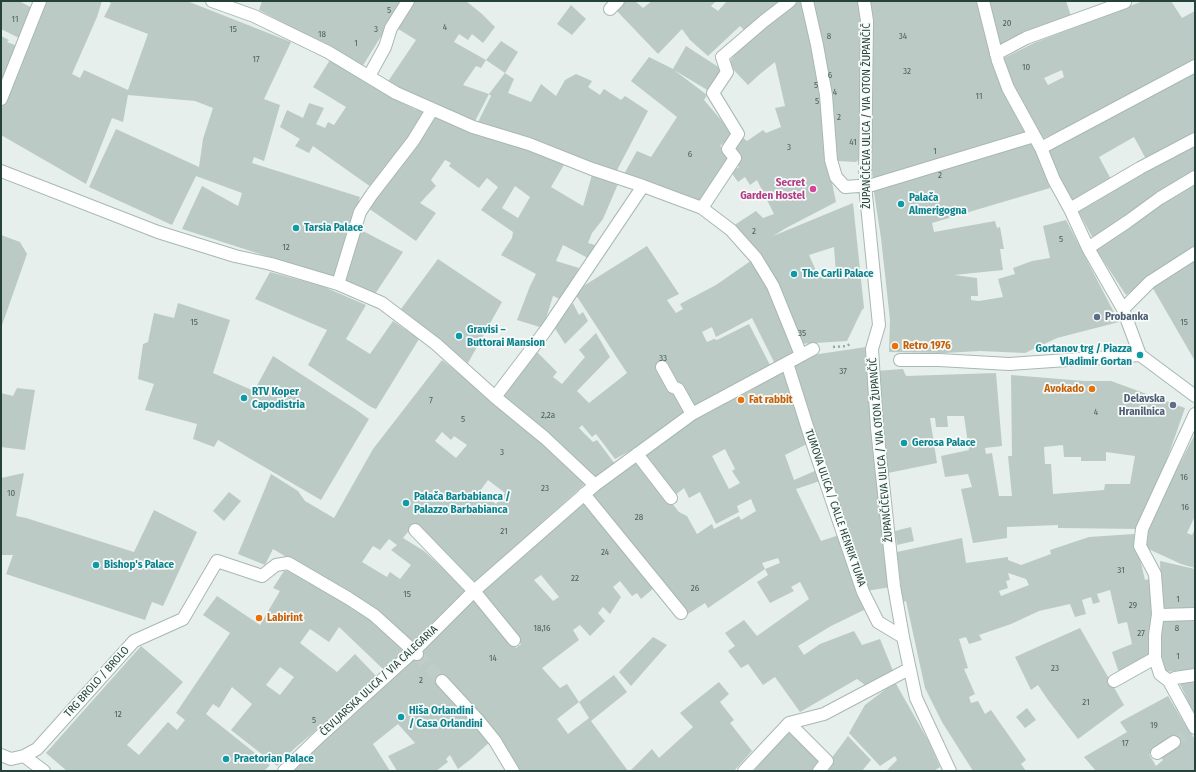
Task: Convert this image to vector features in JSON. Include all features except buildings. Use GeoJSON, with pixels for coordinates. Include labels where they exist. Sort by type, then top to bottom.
{"type":"FeatureCollection","features":[{"type":"Feature","properties":{"kind":"street"},"geometry":{"type":"LineString","coordinates":[[1,99],[40,1]]}},
{"type":"Feature","properties":{"kind":"street"},"geometry":{"type":"LineString","coordinates":[[212,1],[254,16],[328,52],[396,93],[432,110],[473,127],[529,144],[592,169],[702,208],[731,230],[756,258],[773,286],[801,355]]}},
{"type":"Feature","properties":{"kind":"street"},"geometry":{"type":"LineString","coordinates":[[368,76],[385,47],[391,28],[408,1]]}},
{"type":"Feature","properties":{"kind":"street"},"geometry":{"type":"LineString","coordinates":[[702,208],[735,158],[728,149],[738,134],[713,93],[727,72],[722,57],[790,1]]}},
{"type":"Feature","properties":{"kind":"street"},"geometry":{"type":"LineString","coordinates":[[807,1],[818,45],[826,95],[831,160],[836,177],[846,187],[872,185],[1034,136]]}},
{"type":"Feature","properties":{"kind":"street","name":"ŽUPANČIČEVA ULICA / VIA OTON ŽUPANČIČ"},"geometry":{"type":"LineString","coordinates":[[864,1],[867,21],[865,185],[879,325],[872,348],[872,355],[877,428],[894,586],[909,669],[916,698],[950,771]]}},
{"type":"Feature","properties":{"kind":"street"},"geometry":{"type":"LineString","coordinates":[[983,1],[996,54],[1008,88],[1041,148],[1054,180],[1070,209],[1088,248],[1123,309],[1140,355],[1195,396]]}},
{"type":"Feature","properties":{"kind":"street"},"geometry":{"type":"LineString","coordinates":[[996,54],[1026,38],[1125,2]]}},
{"type":"Feature","properties":{"kind":"street"},"geometry":{"type":"LineString","coordinates":[[1041,148],[1195,66]]}},
{"type":"Feature","properties":{"kind":"street"},"geometry":{"type":"LineString","coordinates":[[338,284],[360,212],[413,140],[432,110]]}},
{"type":"Feature","properties":{"kind":"street"},"geometry":{"type":"LineString","coordinates":[[1070,209],[1140,168],[1195,139]]}},
{"type":"Feature","properties":{"kind":"street"},"geometry":{"type":"LineString","coordinates":[[1,171],[158,232],[235,256],[272,264],[338,284],[382,303],[436,344],[495,397],[545,438],[595,485]]}},
{"type":"Feature","properties":{"kind":"street"},"geometry":{"type":"LineString","coordinates":[[1088,248],[1160,198],[1195,177]]}},
{"type":"Feature","properties":{"kind":"street"},"geometry":{"type":"LineString","coordinates":[[495,397],[546,330],[643,186]]}},
{"type":"Feature","properties":{"kind":"street"},"geometry":{"type":"LineString","coordinates":[[1123,309],[1150,282],[1195,254]]}},
{"type":"Feature","properties":{"kind":"street","name":"ČEVLJARSKA ULICA / VIA CALEGARIA"},"geometry":{"type":"LineString","coordinates":[[284,771],[319,737],[416,652],[474,590],[595,485],[692,414],[813,349]]}},
{"type":"Feature","properties":{"kind":"street"},"geometry":{"type":"LineString","coordinates":[[900,360],[939,360],[1009,364],[1140,355]]}},
{"type":"Feature","properties":{"kind":"street","name":"TUMOVA ULICA / CALLE HENRIK TUMA"},"geometry":{"type":"LineString","coordinates":[[787,364],[863,592],[878,622],[903,637]]}},
{"type":"Feature","properties":{"kind":"street"},"geometry":{"type":"LineString","coordinates":[[662,367],[673,387],[678,389],[692,414]]}},
{"type":"Feature","properties":{"kind":"street"},"geometry":{"type":"LineString","coordinates":[[1193,730],[1169,681],[1160,674],[1155,658],[1155,635],[1158,614],[1155,574],[1140,546],[1142,529],[1195,414]]}},
{"type":"Feature","properties":{"kind":"street"},"geometry":{"type":"LineString","coordinates":[[637,454],[671,498]]}},
{"type":"Feature","properties":{"kind":"street"},"geometry":{"type":"LineString","coordinates":[[584,494],[681,613]]}},
{"type":"Feature","properties":{"kind":"street"},"geometry":{"type":"LineString","coordinates":[[414,530],[474,590],[514,640]]}},
{"type":"Feature","properties":{"kind":"street","name":"TRG BROLO / BROLO"},"geometry":{"type":"LineString","coordinates":[[24,756],[37,749],[134,641],[183,620],[216,561],[262,576],[276,565],[288,563],[374,615],[416,652]]}},
{"type":"Feature","properties":{"kind":"street"},"geometry":{"type":"LineString","coordinates":[[1158,614],[1195,614]]}},
{"type":"Feature","properties":{"kind":"street"},"geometry":{"type":"LineString","coordinates":[[1114,681],[1155,658]]}},
{"type":"Feature","properties":{"kind":"street"},"geometry":{"type":"LineString","coordinates":[[744,771],[789,723],[824,714],[909,669]]}},
{"type":"Feature","properties":{"kind":"street"},"geometry":{"type":"LineString","coordinates":[[1169,681],[1175,678],[1195,675]]}},
{"type":"Feature","properties":{"kind":"street"},"geometry":{"type":"LineString","coordinates":[[442,681],[495,741],[513,771]]}},
{"type":"Feature","properties":{"kind":"street"},"geometry":{"type":"LineString","coordinates":[[789,723],[827,761],[819,771]]}},
{"type":"Feature","properties":{"kind":"street"},"geometry":{"type":"LineString","coordinates":[[1157,753],[1174,742]]}},
{"type":"Feature","properties":{"kind":"street"},"geometry":{"type":"LineString","coordinates":[[1,755],[11,759],[24,756],[44,771]]}},
{"type":"Feature","properties":{"kind":"path"},"geometry":{"type":"LineString","coordinates":[[813,349],[847,346],[879,325]]}},
{"type":"Feature","properties":{"kind":"tunnel"},"geometry":{"type":"LineString","coordinates":[[417,654],[442,681]]}},
{"type":"Feature","properties":{"kind":"tunnel"},"geometry":{"type":"LineString","coordinates":[[1174,742],[1190,733]]}},
{"type":"Feature","properties":{"kind":"place","name":"Secret Garden Hostel"},"geometry":{"type":"Point","coordinates":[813,189]}},
{"type":"Feature","properties":{"kind":"place","name":"Palača Almerigogna"},"geometry":{"type":"Point","coordinates":[901,204]}},
{"type":"Feature","properties":{"kind":"place","name":"Tarsia Palace"},"geometry":{"type":"Point","coordinates":[296,228]}},
{"type":"Feature","properties":{"kind":"place","name":"The Carli Palace"},"geometry":{"type":"Point","coordinates":[794,274]}},
{"type":"Feature","properties":{"kind":"place","name":"Probanka"},"geometry":{"type":"Point","coordinates":[1097,317]}},
{"type":"Feature","properties":{"kind":"place","name":"Gravisi – Buttorai Mansion"},"geometry":{"type":"Point","coordinates":[459,336]}},
{"type":"Feature","properties":{"kind":"place","name":"Retro 1976"},"geometry":{"type":"Point","coordinates":[895,346]}},
{"type":"Feature","properties":{"kind":"place","name":"Gortanov trg / Piazza Vladimir Gortan"},"geometry":{"type":"Point","coordinates":[1140,355]}},
{"type":"Feature","properties":{"kind":"place","name":"Avokado"},"geometry":{"type":"Point","coordinates":[1092,389]}},
{"type":"Feature","properties":{"kind":"place","name":"RTV Koper Capodistria"},"geometry":{"type":"Point","coordinates":[244,398]}},
{"type":"Feature","properties":{"kind":"place","name":"Fat rabbit"},"geometry":{"type":"Point","coordinates":[741,400]}},
{"type":"Feature","properties":{"kind":"place","name":"Delavska Hranilnica"},"geometry":{"type":"Point","coordinates":[1173,405]}},
{"type":"Feature","properties":{"kind":"place","name":"Gerosa Palace"},"geometry":{"type":"Point","coordinates":[904,443]}},
{"type":"Feature","properties":{"kind":"place","name":"Palača Barbabianca / Palazzo Barbabianca"},"geometry":{"type":"Point","coordinates":[406,503]}},
{"type":"Feature","properties":{"kind":"place","name":"Bishop's Palace"},"geometry":{"type":"Point","coordinates":[96,565]}},
{"type":"Feature","properties":{"kind":"place","name":"Labirint"},"geometry":{"type":"Point","coordinates":[259,618]}},
{"type":"Feature","properties":{"kind":"place","name":"Hiša Orlandini / Casa Orlandini"},"geometry":{"type":"Point","coordinates":[401,717]}},
{"type":"Feature","properties":{"kind":"place","name":"Praetorian Palace"},"geometry":{"type":"Point","coordinates":[226,759]}}]}
